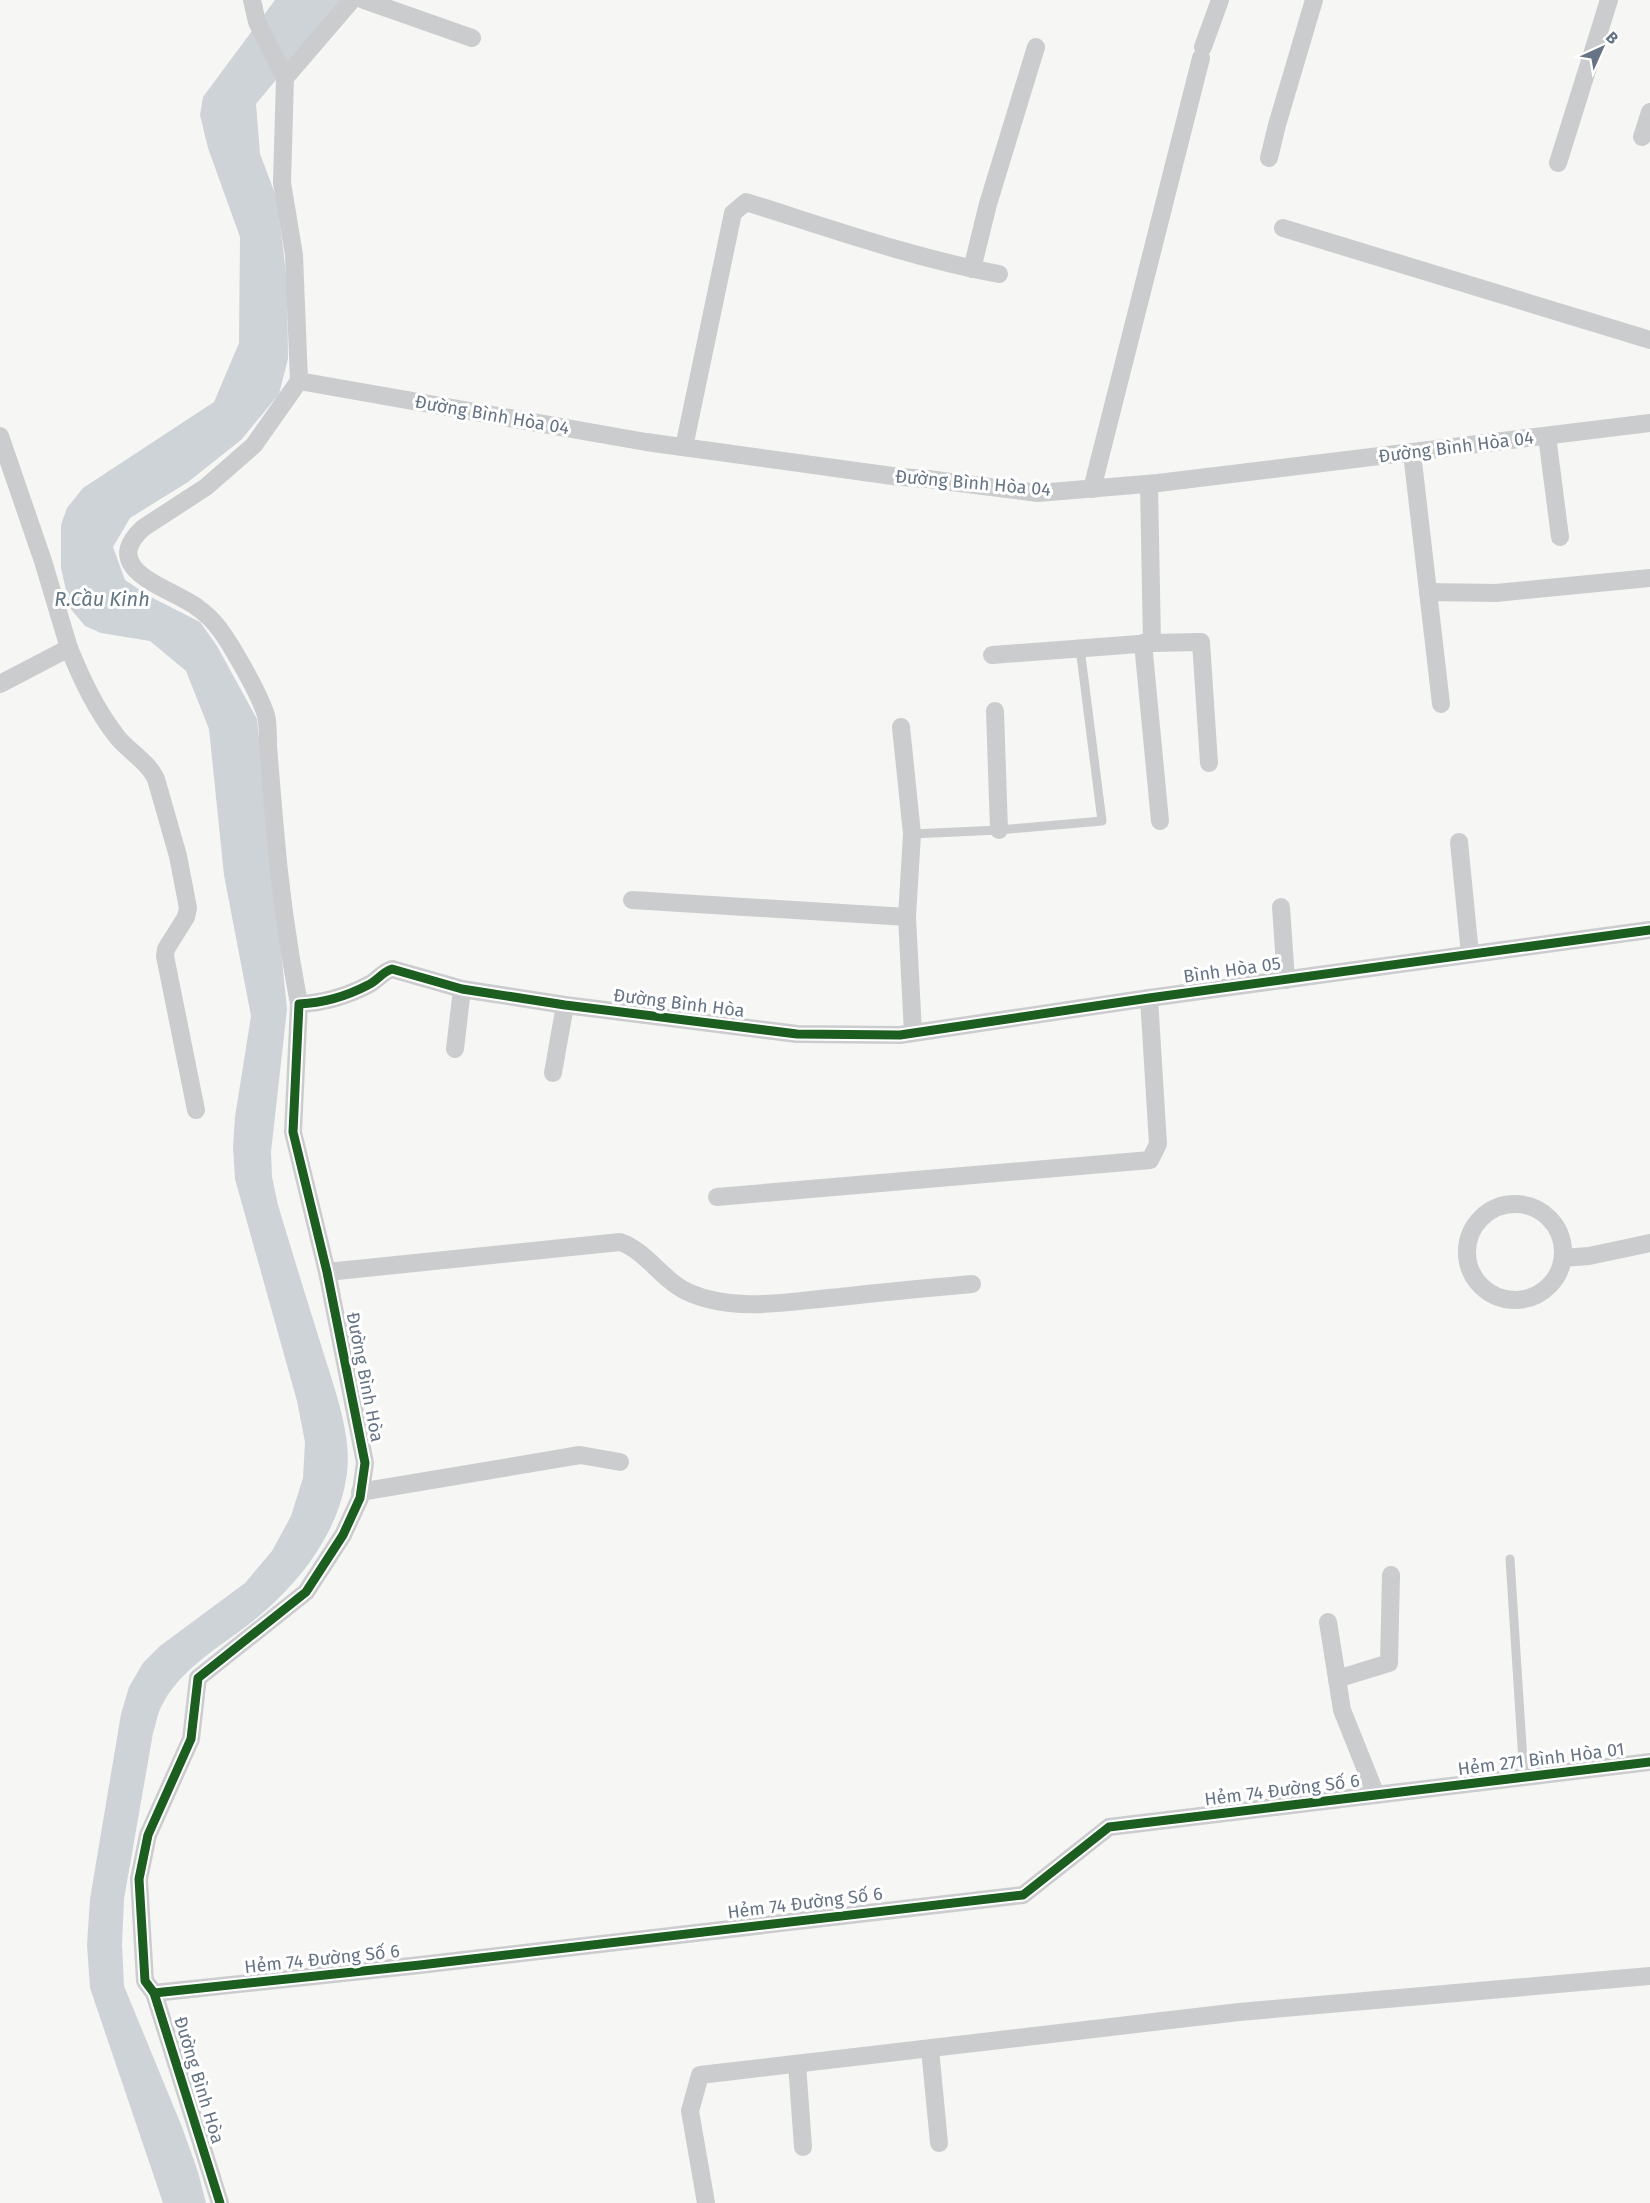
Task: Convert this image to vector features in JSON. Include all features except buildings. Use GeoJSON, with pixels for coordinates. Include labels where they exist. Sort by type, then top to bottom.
{"type":"FeatureCollection","features":[{"type":"Feature","properties":{"kind":"street"},"geometry":{"type":"LineString","coordinates":[[252,0],[257,22],[285,78],[282,183],[294,255],[299,381],[254,445],[206,487],[143,528],[129,546],[128,555],[130,564],[138,573],[197,607],[218,625],[236,655],[266,716],[278,872],[287,942],[299,1004]]}},
{"type":"Feature","properties":{"kind":"street"},"geometry":{"type":"LineString","coordinates":[[285,78],[352,0]]}},
{"type":"Feature","properties":{"kind":"street"},"geometry":{"type":"LineString","coordinates":[[364,0],[472,38]]}},
{"type":"Feature","properties":{"kind":"street"},"geometry":{"type":"LineString","coordinates":[[1092,489],[1202,53],[1220,0]]}},
{"type":"Feature","properties":{"kind":"street"},"geometry":{"type":"LineString","coordinates":[[1269,158],[1276,125],[1314,0]]}},
{"type":"Feature","properties":{"kind":"street"},"geometry":{"type":"LineString","coordinates":[[1558,163],[1609,0]]}},
{"type":"Feature","properties":{"kind":"street"},"geometry":{"type":"LineString","coordinates":[[972,269],[988,204],[1035,47]]}},
{"type":"Feature","properties":{"kind":"street"},"geometry":{"type":"LineString","coordinates":[[1642,136],[1650,112]]}},
{"type":"Feature","properties":{"kind":"street"},"geometry":{"type":"LineString","coordinates":[[684,447],[734,213],[746,202],[897,249],[999,274]]}},
{"type":"Feature","properties":{"kind":"street"},"geometry":{"type":"LineString","coordinates":[[1283,228],[1650,340]]}},
{"type":"Feature","properties":{"kind":"street","name":"Đường Bình Hòa 04"},"geometry":{"type":"LineString","coordinates":[[299,381],[646,442],[900,477],[1038,493],[1149,484],[1650,423]]}},
{"type":"Feature","properties":{"kind":"street"},"geometry":{"type":"LineString","coordinates":[[0,436],[44,561],[69,648],[84,686],[106,720],[131,752],[153,773],[178,856],[188,908],[186,917],[166,949],[165,956],[196,1110]]}},
{"type":"Feature","properties":{"kind":"street"},"geometry":{"type":"LineString","coordinates":[[1547,436],[1560,537]]}},
{"type":"Feature","properties":{"kind":"street"},"geometry":{"type":"LineString","coordinates":[[1412,453],[1441,704]]}},
{"type":"Feature","properties":{"kind":"street"},"geometry":{"type":"LineString","coordinates":[[1149,484],[1147,643],[1160,821]]}},
{"type":"Feature","properties":{"kind":"street"},"geometry":{"type":"LineString","coordinates":[[1428,592],[1496,593],[1650,578]]}},
{"type":"Feature","properties":{"kind":"street"},"geometry":{"type":"LineString","coordinates":[[992,655],[1147,643],[1202,642],[1209,763]]}},
{"type":"Feature","properties":{"kind":"street"},"geometry":{"type":"LineString","coordinates":[[0,684],[69,648]]}},
{"type":"Feature","properties":{"kind":"street"},"geometry":{"type":"LineString","coordinates":[[995,711],[999,830]]}},
{"type":"Feature","properties":{"kind":"street"},"geometry":{"type":"LineString","coordinates":[[901,727],[912,834],[907,917],[913,1033]]}},
{"type":"Feature","properties":{"kind":"street"},"geometry":{"type":"LineString","coordinates":[[1459,842],[1470,954]]}},
{"type":"Feature","properties":{"kind":"street"},"geometry":{"type":"LineString","coordinates":[[632,900],[907,917]]}},
{"type":"Feature","properties":{"kind":"street"},"geometry":{"type":"LineString","coordinates":[[1281,907],[1286,980]]}},
{"type":"Feature","properties":{"kind":"street","name":"Bình Hòa 05"},"geometry":{"type":"LineString","coordinates":[[817,1034],[900,1035],[1149,998],[1650,930]]}},
{"type":"Feature","properties":{"kind":"street","name":"Đường Bình Hòa"},"geometry":{"type":"LineString","coordinates":[[220,2203],[154,1993],[145,1981],[139,1879],[148,1835],[191,1738],[198,1678],[306,1592],[343,1535],[360,1492],[365,1463],[327,1272],[292,1132],[299,1004],[320,1003],[357,990],[369,985],[392,969],[462,989],[565,1005],[797,1034],[817,1034]]}},
{"type":"Feature","properties":{"kind":"street"},"geometry":{"type":"LineString","coordinates":[[455,1049],[462,989]]}},
{"type":"Feature","properties":{"kind":"street"},"geometry":{"type":"LineString","coordinates":[[717,1197],[1149,1160],[1158,1144],[1149,998]]}},
{"type":"Feature","properties":{"kind":"street"},"geometry":{"type":"LineString","coordinates":[[553,1073],[565,1005]]}},
{"type":"Feature","properties":{"kind":"street"},"geometry":{"type":"LineString","coordinates":[[1514,1203],[1527,1205],[1551,1219],[1559,1231],[1563,1244],[1563,1258],[1560,1272],[1542,1293],[1530,1299],[1509,1300],[1490,1293],[1479,1285],[1469,1267],[1466,1246],[1470,1233],[1482,1216],[1500,1206],[1514,1203]]}},
{"type":"Feature","properties":{"kind":"street"},"geometry":{"type":"LineString","coordinates":[[327,1272],[620,1242],[636,1248],[665,1277],[690,1293],[708,1299],[746,1305],[972,1284]]}},
{"type":"Feature","properties":{"kind":"street"},"geometry":{"type":"LineString","coordinates":[[1563,1258],[1589,1256],[1650,1243]]}},
{"type":"Feature","properties":{"kind":"street"},"geometry":{"type":"LineString","coordinates":[[360,1492],[580,1455],[620,1462]]}},
{"type":"Feature","properties":{"kind":"street"},"geometry":{"type":"LineString","coordinates":[[1337,1679],[1389,1664],[1391,1575]]}},
{"type":"Feature","properties":{"kind":"street"},"geometry":{"type":"LineString","coordinates":[[1328,1622],[1342,1710],[1376,1795]]}},
{"type":"Feature","properties":{"kind":"street","name":"Hẻm 271 Bình Hòa 01"},"geometry":{"type":"LineString","coordinates":[[1436,1788],[1650,1762]]}},
{"type":"Feature","properties":{"kind":"street","name":"Hẻm 74 Đường Số 6"},"geometry":{"type":"LineString","coordinates":[[154,1993],[420,1965],[1023,1895],[1109,1827],[1436,1788]]}},
{"type":"Feature","properties":{"kind":"street"},"geometry":{"type":"LineString","coordinates":[[706,2203],[690,2110],[700,2075],[1239,2012],[1650,1976]]}},
{"type":"Feature","properties":{"kind":"street"},"geometry":{"type":"LineString","coordinates":[[930,2049],[939,2143]]}},
{"type":"Feature","properties":{"kind":"street"},"geometry":{"type":"LineString","coordinates":[[797,2064],[803,2147]]}},
{"type":"Feature","properties":{"kind":"lane"},"geometry":{"type":"LineString","coordinates":[[912,834],[999,830],[1102,821],[1080,648]]}},
{"type":"Feature","properties":{"kind":"lane"},"geometry":{"type":"LineString","coordinates":[[1510,1559],[1524,1777]]}},
{"type":"Feature","properties":{"kind":"water","name":"R.Cầu Kinh"},"geometry":{"type":"Polygon","coordinates":[[[275,0],[342,0],[256,104],[260,154],[277,199],[287,281],[288,359],[279,394],[241,440],[188,482],[130,518],[113,547],[125,580],[149,596],[200,622],[217,646],[257,719],[287,1009],[271,1152],[272,1177],[278,1205],[340,1409],[348,1457],[343,1495],[326,1537],[313,1557],[284,1593],[267,1609],[200,1661],[178,1682],[158,1713],[153,1733],[124,1899],[122,1944],[124,1986],[182,2127],[206,2203],[163,2203],[90,1988],[87,1945],[90,1899],[121,1714],[129,1687],[143,1663],[160,1646],[245,1583],[272,1551],[291,1516],[303,1478],[305,1442],[297,1401],[235,1179],[233,1147],[235,1117],[251,1016],[224,875],[209,729],[186,671],[150,641],[101,633],[85,626],[70,608],[61,568],[61,525],[67,508],[83,488],[214,402],[239,343],[240,237],[208,148],[200,115],[203,97],[275,0]]]}},
{"type":"Feature","properties":{"kind":"cycle path"},"geometry":{"type":"LineString","coordinates":[[220,2203],[154,1993],[145,1981],[139,1879],[148,1835],[191,1739],[198,1678],[306,1592],[343,1535],[360,1498],[365,1463],[327,1272],[293,1132],[299,1004],[334,998],[352,992],[392,969],[462,989],[565,1005],[797,1034],[900,1035],[1149,998],[1650,930]]}},
{"type":"Feature","properties":{"kind":"cycle path"},"geometry":{"type":"LineString","coordinates":[[154,1993],[420,1965],[1023,1895],[1109,1827],[1650,1762]]}}]}
